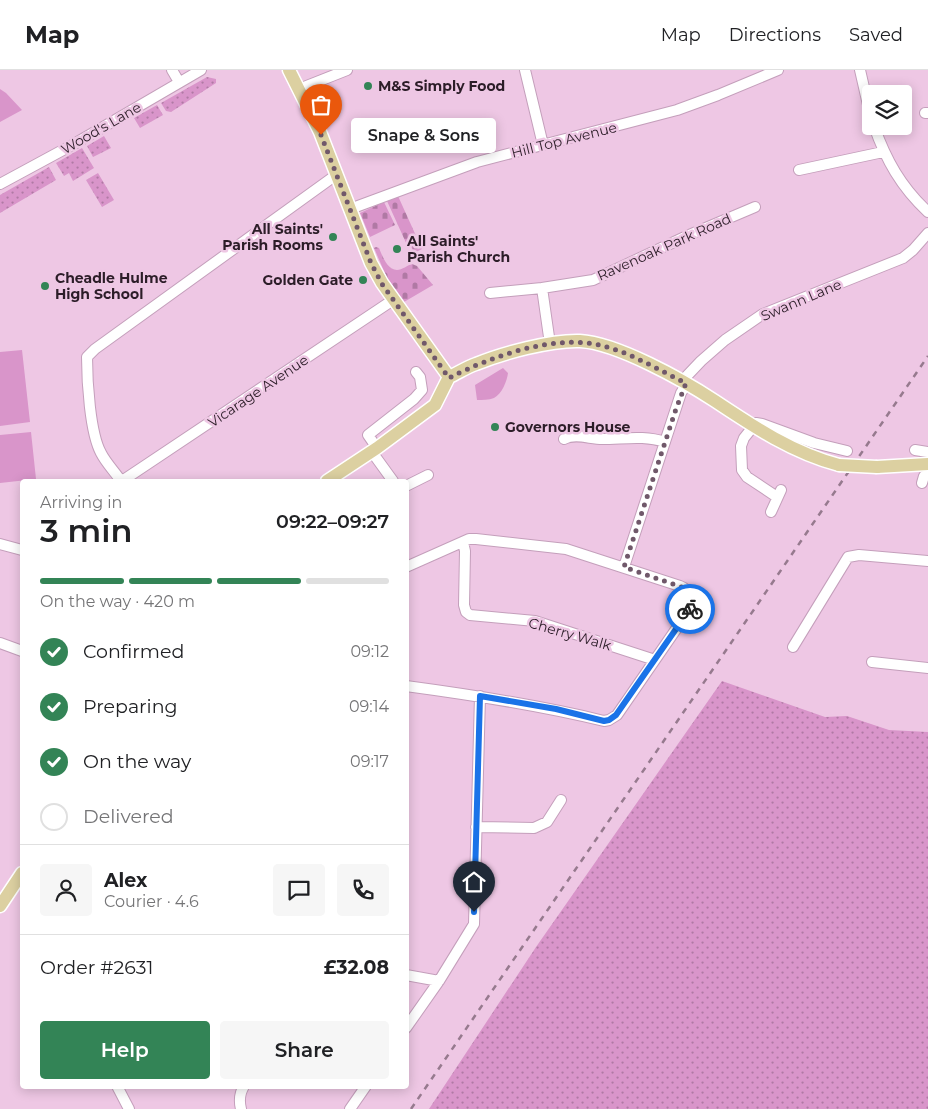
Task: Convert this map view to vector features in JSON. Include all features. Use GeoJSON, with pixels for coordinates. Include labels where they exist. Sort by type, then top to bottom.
{"type":"FeatureCollection","features":[{"type":"Feature","properties":{"kind":"main road"},"geometry":{"type":"LineString","coordinates":[[289,70],[320,132],[371,263],[382,284],[449,378]]}},
{"type":"Feature","properties":{"kind":"main road"},"geometry":{"type":"LineString","coordinates":[[330,479],[375,450],[436,405],[449,378],[476,364],[550,344],[581,341],[606,347],[643,361],[684,382],[754,427],[795,450],[822,460],[839,465],[876,467],[928,464]]}},
{"type":"Feature","properties":{"kind":"main road"},"geometry":{"type":"LineString","coordinates":[[0,906],[20,876]]}},
{"type":"Feature","properties":{"kind":"street"},"geometry":{"type":"LineString","coordinates":[[172,70],[180,82]]}},
{"type":"Feature","properties":{"kind":"street","name":"Wood's Lane"},"geometry":{"type":"LineString","coordinates":[[0,184],[74,144],[201,70]]}},
{"type":"Feature","properties":{"kind":"street"},"geometry":{"type":"LineString","coordinates":[[299,89],[347,70]]}},
{"type":"Feature","properties":{"kind":"street"},"geometry":{"type":"LineString","coordinates":[[525,70],[543,145]]}},
{"type":"Feature","properties":{"kind":"street","name":"Hill Top Avenue"},"geometry":{"type":"LineString","coordinates":[[350,209],[445,173],[512,152],[678,110],[778,70]]}},
{"type":"Feature","properties":{"kind":"street"},"geometry":{"type":"LineString","coordinates":[[860,70],[863,85]]}},
{"type":"Feature","properties":{"kind":"street"},"geometry":{"type":"LineString","coordinates":[[877,135],[883,152],[914,199],[928,212]]}},
{"type":"Feature","properties":{"kind":"street"},"geometry":{"type":"LineString","coordinates":[[798,170],[883,152]]}},
{"type":"Feature","properties":{"kind":"street"},"geometry":{"type":"LineString","coordinates":[[120,479],[101,453],[94,436],[87,357],[95,349],[336,175]]}},
{"type":"Feature","properties":{"kind":"street","name":"Ravenoak Park Road"},"geometry":{"type":"LineString","coordinates":[[490,293],[542,288],[593,280],[689,235],[755,207]]}},
{"type":"Feature","properties":{"kind":"street","name":"Swann Lane"},"geometry":{"type":"LineString","coordinates":[[684,382],[701,361],[725,340],[763,314],[903,258],[928,233]]}},
{"type":"Feature","properties":{"kind":"street"},"geometry":{"type":"LineString","coordinates":[[542,288],[550,344]]}},
{"type":"Feature","properties":{"kind":"street","name":"Vicarage Avenue"},"geometry":{"type":"LineString","coordinates":[[125,479],[393,300]]}},
{"type":"Feature","properties":{"kind":"street"},"geometry":{"type":"LineString","coordinates":[[393,479],[366,432],[414,399],[422,390],[420,378],[416,372]]}},
{"type":"Feature","properties":{"kind":"street"},"geometry":{"type":"LineString","coordinates":[[624,567],[684,382]]}},
{"type":"Feature","properties":{"kind":"street"},"geometry":{"type":"LineString","coordinates":[[771,512],[779,493],[747,477],[742,470],[741,446],[744,438],[756,423],[814,443],[847,451]]}},
{"type":"Feature","properties":{"kind":"street"},"geometry":{"type":"LineString","coordinates":[[564,439],[576,433],[604,439],[633,437],[665,442]]}},
{"type":"Feature","properties":{"kind":"street"},"geometry":{"type":"LineString","coordinates":[[915,450],[928,452]]}},
{"type":"Feature","properties":{"kind":"street"},"geometry":{"type":"LineString","coordinates":[[409,484],[428,475]]}},
{"type":"Feature","properties":{"kind":"street"},"geometry":{"type":"LineString","coordinates":[[409,565],[463,542],[476,539],[566,549],[680,586],[687,589],[691,596],[690,609],[616,715],[609,720],[604,721],[556,709],[480,696],[409,686]]}},
{"type":"Feature","properties":{"kind":"street","name":"Cherry Walk"},"geometry":{"type":"LineString","coordinates":[[463,542],[465,551],[464,605],[466,612],[470,615],[534,621],[655,660]]}},
{"type":"Feature","properties":{"kind":"street"},"geometry":{"type":"LineString","coordinates":[[0,544],[20,549]]}},
{"type":"Feature","properties":{"kind":"street"},"geometry":{"type":"LineString","coordinates":[[793,647],[848,557],[859,555],[928,561]]}},
{"type":"Feature","properties":{"kind":"street"},"geometry":{"type":"LineString","coordinates":[[0,643],[20,650]]}},
{"type":"Feature","properties":{"kind":"street"},"geometry":{"type":"LineString","coordinates":[[872,662],[928,668]]}},
{"type":"Feature","properties":{"kind":"street"},"geometry":{"type":"LineString","coordinates":[[409,1024],[439,981],[474,924],[480,696]]}},
{"type":"Feature","properties":{"kind":"street"},"geometry":{"type":"LineString","coordinates":[[476,827],[534,828],[547,822],[561,800]]}},
{"type":"Feature","properties":{"kind":"street"},"geometry":{"type":"LineString","coordinates":[[409,975],[439,981]]}},
{"type":"Feature","properties":{"kind":"street"},"geometry":{"type":"LineString","coordinates":[[118,1089],[129,1109]]}},
{"type":"Feature","properties":{"kind":"street"},"geometry":{"type":"LineString","coordinates":[[241,1109],[239,1102],[242,1089]]}},
{"type":"Feature","properties":{"kind":"street"},"geometry":{"type":"LineString","coordinates":[[350,1109],[364,1089]]}},
{"type":"Feature","properties":{"kind":"green space"},"geometry":{"type":"Polygon","coordinates":[[[207,77],[216,79],[216,83],[171,112],[166,111],[161,103],[207,77]]]}},
{"type":"Feature","properties":{"kind":"green space"},"geometry":{"type":"Polygon","coordinates":[[[0,89],[22,110],[0,122],[0,89]]]}},
{"type":"Feature","properties":{"kind":"green space"},"geometry":{"type":"Polygon","coordinates":[[[157,105],[163,115],[140,128],[134,118],[157,105]]]}},
{"type":"Feature","properties":{"kind":"green space"},"geometry":{"type":"Polygon","coordinates":[[[104,136],[111,148],[93,157],[87,146],[104,136]]]}},
{"type":"Feature","properties":{"kind":"green space"},"geometry":{"type":"Polygon","coordinates":[[[82,148],[94,168],[73,181],[69,173],[64,176],[56,163],[82,148]]]}},
{"type":"Feature","properties":{"kind":"green space"},"geometry":{"type":"Polygon","coordinates":[[[49,167],[56,180],[0,213],[0,195],[49,167]]]}},
{"type":"Feature","properties":{"kind":"green space"},"geometry":{"type":"Polygon","coordinates":[[[98,173],[114,200],[102,207],[86,180],[98,173]]]}},
{"type":"Feature","properties":{"kind":"green space"},"geometry":{"type":"Polygon","coordinates":[[[398,196],[422,249],[416,252],[413,251],[410,244],[407,245],[387,201],[398,196]]]}},
{"type":"Feature","properties":{"kind":"green space"},"geometry":{"type":"Polygon","coordinates":[[[384,202],[395,225],[370,237],[360,213],[384,202]]]}},
{"type":"Feature","properties":{"kind":"green space"},"geometry":{"type":"Polygon","coordinates":[[[374,248],[379,248],[390,268],[397,270],[412,264],[417,266],[433,285],[404,302],[387,278],[374,248]]]}},
{"type":"Feature","properties":{"kind":"green space"},"geometry":{"type":"Polygon","coordinates":[[[22,350],[30,422],[0,426],[0,352],[22,350]]]}},
{"type":"Feature","properties":{"kind":"green space"},"geometry":{"type":"Polygon","coordinates":[[[503,368],[508,373],[499,394],[492,399],[477,400],[475,385],[503,368]]]}},
{"type":"Feature","properties":{"kind":"green space"},"geometry":{"type":"Polygon","coordinates":[[[31,432],[36,479],[20,479],[20,481],[0,483],[0,435],[31,432]]]}},
{"type":"Feature","properties":{"kind":"green space"},"geometry":{"type":"Polygon","coordinates":[[[722,681],[825,717],[847,716],[889,730],[928,732],[928,1109],[429,1109],[536,947],[722,681]]]}},
{"type":"Feature","properties":{"kind":"railway"},"geometry":{"type":"LineString","coordinates":[[411,1109],[928,356]]}},
{"type":"Feature","properties":{"kind":"way so far"},"geometry":{"type":"LineString","coordinates":[[321,135],[371,263],[382,284],[449,378],[476,364],[504,355],[550,344],[581,341],[606,347],[643,361],[686,383],[624,567],[687,589],[691,596],[692,604],[690,609]]}},
{"type":"Feature","properties":{"kind":"place","name":"M&S Simply Food"},"geometry":{"type":"Point","coordinates":[368,86]}},
{"type":"Feature","properties":{"kind":"place","name":"Snape & Sons"},"geometry":{"type":"Point","coordinates":[321,135]}},
{"type":"Feature","properties":{"kind":"place","name":"All Saints' Parish Rooms"},"geometry":{"type":"Point","coordinates":[333,237]}},
{"type":"Feature","properties":{"kind":"place","name":"All Saints' Parish Church"},"geometry":{"type":"Point","coordinates":[397,249]}},
{"type":"Feature","properties":{"kind":"place","name":"Golden Gate"},"geometry":{"type":"Point","coordinates":[363,280]}},
{"type":"Feature","properties":{"kind":"place","name":"Cheadle Hulme High School"},"geometry":{"type":"Point","coordinates":[45,286]}},
{"type":"Feature","properties":{"kind":"place","name":"Governors House"},"geometry":{"type":"Point","coordinates":[495,427]}},
{"type":"Feature","properties":{"kind":"route"},"geometry":{"type":"LineString","coordinates":[[474,912],[480,696],[556,709],[604,721],[609,720],[616,715],[690,609]]}}]}
